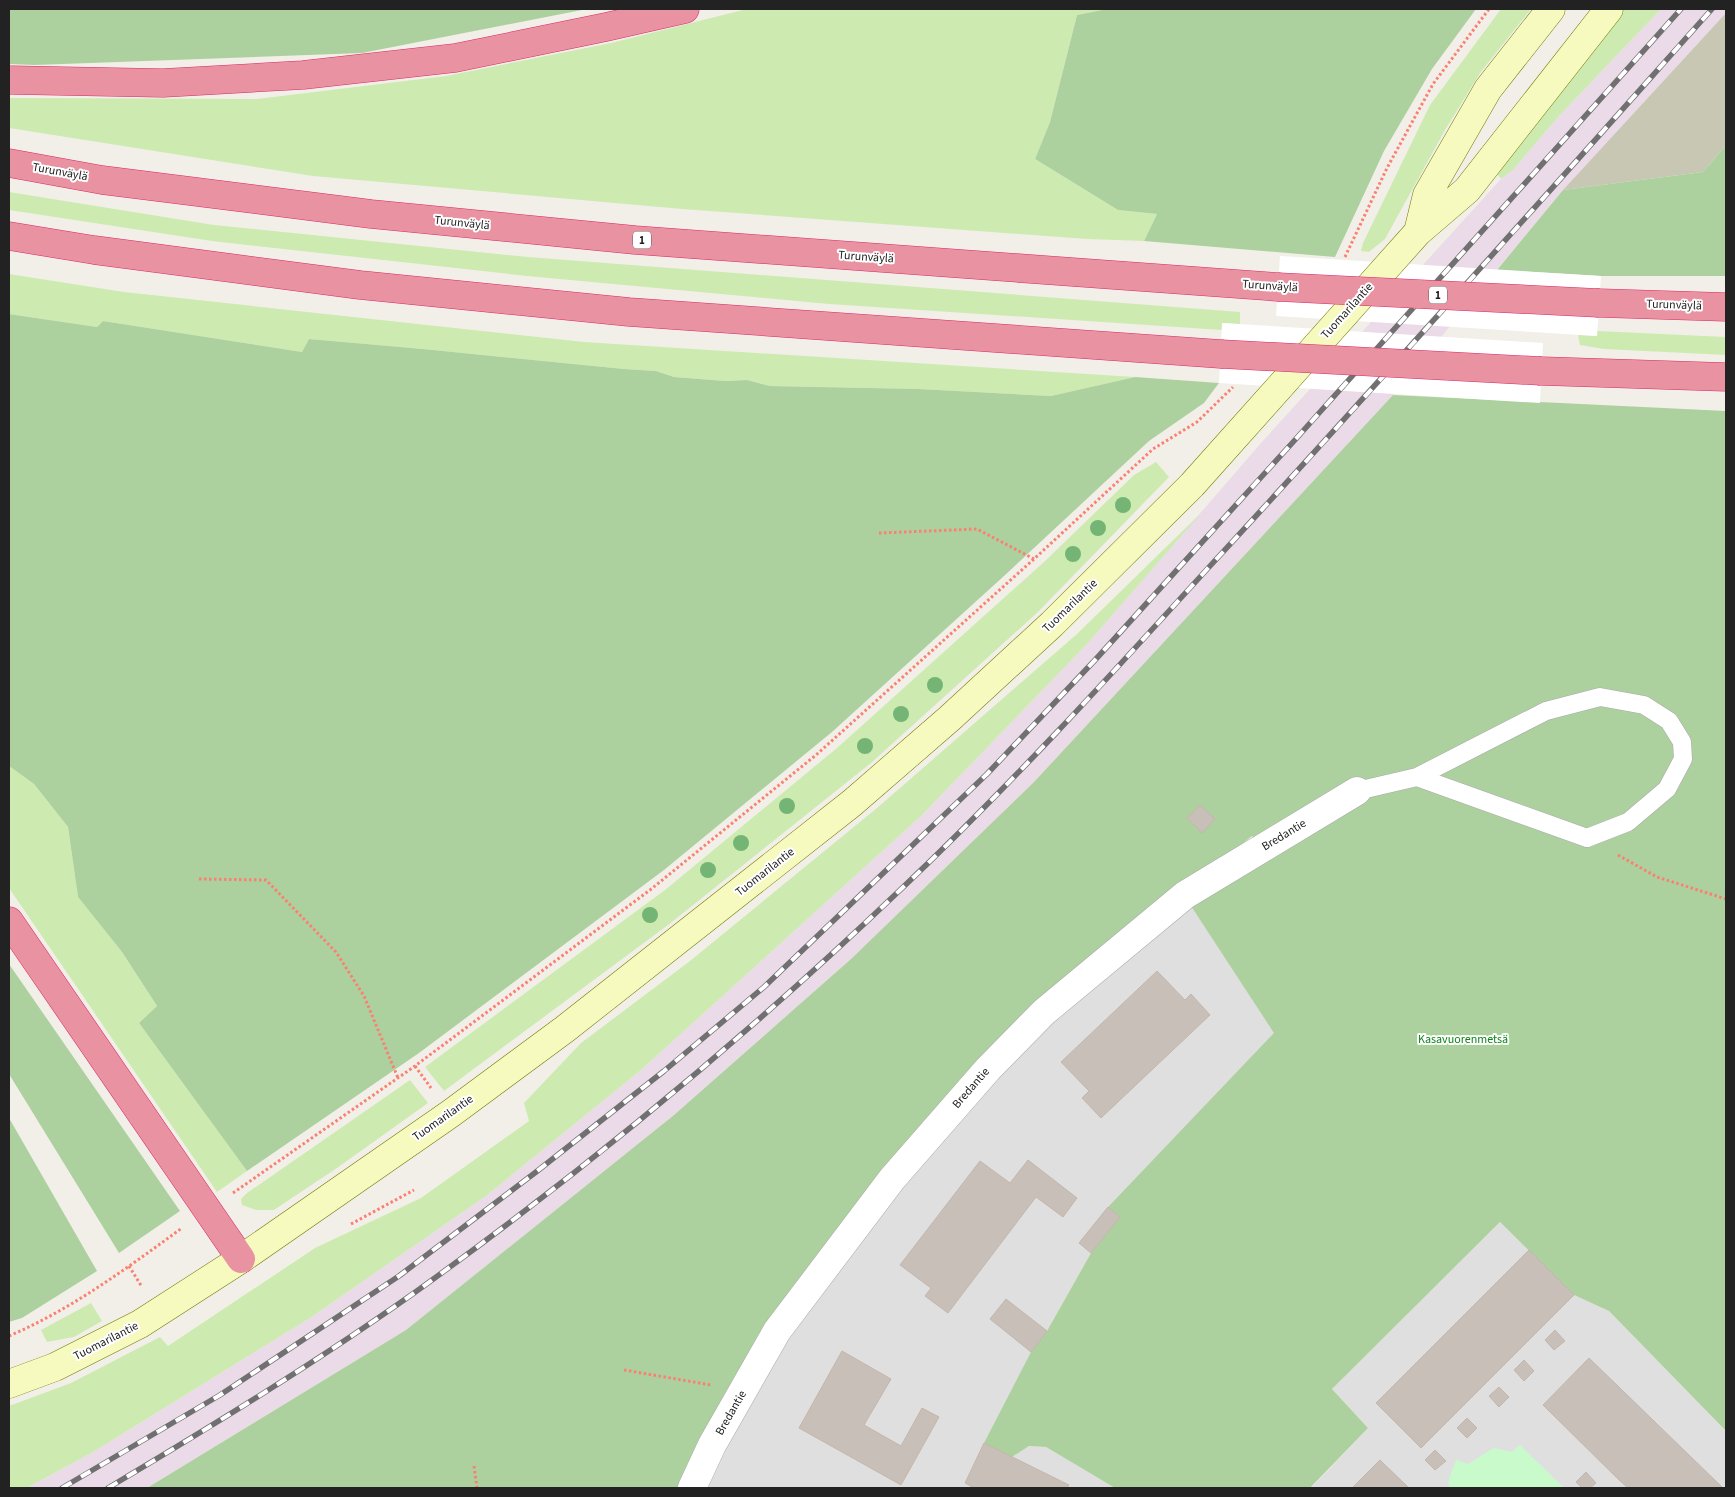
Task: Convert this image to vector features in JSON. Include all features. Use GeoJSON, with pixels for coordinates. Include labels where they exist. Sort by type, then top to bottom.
{"type":"FeatureCollection","features":[{"type":"Feature","properties":{"kind":"highway"},"geometry":{"type":"LineString","coordinates":[[9,80],[163,83],[302,75],[455,58],[685,9]]}},
{"type":"Feature","properties":{"kind":"highway","name":"Turunväylä"},"geometry":{"type":"LineString","coordinates":[[9,164],[102,180],[371,214],[635,240],[1278,286],[1599,303],[1726,307]]}},
{"type":"Feature","properties":{"kind":"highway"},"geometry":{"type":"LineString","coordinates":[[9,236],[94,250],[360,285],[629,312],[1221,354],[1542,371],[1726,378]]}},
{"type":"Feature","properties":{"kind":"highway"},"geometry":{"type":"LineString","coordinates":[[9,920],[241,1259]]}},
{"type":"Feature","properties":{"kind":"main road","name":"Tuomarilantie"},"geometry":{"type":"LineString","coordinates":[[1418,232],[1427,195],[1488,89],[1551,9]]}},
{"type":"Feature","properties":{"kind":"main road","name":"Tuomarilantie"},"geometry":{"type":"LineString","coordinates":[[9,1384],[55,1367],[140,1324],[241,1259],[450,1114],[550,1040],[852,803],[950,718],[1052,624],[1192,485],[1418,232],[1467,190],[1609,9]]}},
{"type":"Feature","properties":{"kind":"street","name":"Bredantie"},"geometry":{"type":"LineString","coordinates":[[692,1488],[712,1445],[777,1331],[892,1180],[988,1069],[1044,1012],[1185,895],[1357,791]]}},
{"type":"Feature","properties":{"kind":"lane"},"geometry":{"type":"LineString","coordinates":[[1357,791],[1417,777],[1546,711],[1600,697],[1644,705],[1669,721],[1682,742],[1683,759],[1667,789],[1628,822],[1588,838],[1417,777]]}},
{"type":"Feature","properties":{"kind":"path"},"geometry":{"type":"LineString","coordinates":[[1344,260],[1387,168],[1433,84],[1489,9]]}},
{"type":"Feature","properties":{"kind":"path"},"geometry":{"type":"LineString","coordinates":[[9,1336],[38,1323],[113,1278],[398,1078],[650,890],[816,755],[1154,449],[1197,422],[1237,384]]}},
{"type":"Feature","properties":{"kind":"path"},"geometry":{"type":"LineString","coordinates":[[879,533],[977,529],[1034,559]]}},
{"type":"Feature","properties":{"kind":"path"},"geometry":{"type":"LineString","coordinates":[[1588,838],[1657,877],[1726,899]]}},
{"type":"Feature","properties":{"kind":"path"},"geometry":{"type":"LineString","coordinates":[[199,879],[266,880],[336,952],[364,996],[398,1078]]}},
{"type":"Feature","properties":{"kind":"path"},"geometry":{"type":"LineString","coordinates":[[624,1370],[744,1390]]}},
{"type":"Feature","properties":{"kind":"path"},"geometry":{"type":"LineString","coordinates":[[474,1466],[477,1488]]}},
{"type":"Feature","properties":{"kind":"shaded area"},"geometry":{"type":"Polygon","coordinates":[[[1661,9],[1726,9],[1726,13],[1563,190],[1393,395],[1034,782],[851,959],[674,1115],[406,1330],[147,1488],[27,1488],[93,1452],[310,1318],[486,1196],[641,1070],[922,815],[1087,644],[1261,443],[1501,179],[1513,170],[1559,116],[1661,9]]]}},
{"type":"Feature","properties":{"kind":"shaded area"},"geometry":{"type":"Polygon","coordinates":[[[1726,13],[1726,145],[1703,172],[1563,190],[1726,13]]]}},
{"type":"Feature","properties":{"kind":"shaded area"},"geometry":{"type":"Polygon","coordinates":[[[1171,892],[1189,903],[1275,1033],[1108,1207],[1120,1217],[1091,1253],[1047,1331],[1031,1352],[1012,1457],[1029,1446],[1046,1447],[1115,1488],[677,1488],[699,1443],[759,1334],[897,1160],[1024,1012],[1171,892]]]}},
{"type":"Feature","properties":{"kind":"shaded area"},"geometry":{"type":"Polygon","coordinates":[[[1500,1222],[1574,1295],[1609,1311],[1726,1431],[1726,1488],[1311,1488],[1368,1428],[1332,1389],[1500,1222]]]}},
{"type":"Feature","properties":{"kind":"green space"},"geometry":{"type":"Polygon","coordinates":[[[9,9],[587,9],[362,53],[35,65],[9,64],[9,9]]]}},
{"type":"Feature","properties":{"kind":"green space"},"geometry":{"type":"Polygon","coordinates":[[[747,9],[1107,9],[1077,15],[1050,122],[1035,159],[1118,210],[1157,214],[1144,241],[1087,239],[682,209],[313,176],[9,128],[9,98],[257,99],[446,76],[611,43],[747,9]]]}},
{"type":"Feature","properties":{"kind":"green space"},"geometry":{"type":"Polygon","coordinates":[[[1107,9],[1476,9],[1432,69],[1384,151],[1335,257],[1144,241],[1157,214],[1118,210],[1035,159],[1050,122],[1077,15],[1107,9]]]}},
{"type":"Feature","properties":{"kind":"green space"},"geometry":{"type":"Polygon","coordinates":[[[1501,9],[1531,9],[1480,73],[1445,130],[1385,239],[1369,252],[1361,251],[1363,243],[1430,105],[1501,9]]]}},
{"type":"Feature","properties":{"kind":"green space"},"geometry":{"type":"Polygon","coordinates":[[[1624,9],[1661,9],[1559,116],[1513,170],[1501,179],[1495,171],[1624,9]]]}},
{"type":"Feature","properties":{"kind":"green space"},"geometry":{"type":"Polygon","coordinates":[[[1726,145],[1726,276],[1601,276],[1497,270],[1563,190],[1703,172],[1726,145]]]}},
{"type":"Feature","properties":{"kind":"green space"},"geometry":{"type":"Polygon","coordinates":[[[9,192],[214,225],[528,257],[1240,312],[1240,324],[1223,323],[1222,330],[829,304],[527,276],[212,241],[9,210],[9,192]]]}},
{"type":"Feature","properties":{"kind":"green space"},"geometry":{"type":"Polygon","coordinates":[[[9,274],[124,292],[584,342],[1135,377],[1051,396],[919,389],[770,386],[747,380],[725,381],[674,377],[656,371],[309,339],[302,352],[103,321],[97,327],[9,314],[9,274]]]}},
{"type":"Feature","properties":{"kind":"green space"},"geometry":{"type":"Polygon","coordinates":[[[9,314],[97,327],[103,321],[302,352],[309,339],[656,371],[674,377],[725,381],[747,380],[770,386],[919,389],[1051,396],[1135,377],[1219,383],[1204,403],[1149,441],[832,732],[664,870],[419,1053],[247,1171],[139,1023],[157,1006],[122,952],[78,897],[68,827],[34,784],[9,766],[9,314]]]}},
{"type":"Feature","properties":{"kind":"green space"},"geometry":{"type":"Polygon","coordinates":[[[1597,331],[1726,337],[1726,355],[1604,349],[1580,345],[1578,335],[1596,336],[1597,331]]]}},
{"type":"Feature","properties":{"kind":"green space","name":"Kasavuorenmetsä"},"geometry":{"type":"Polygon","coordinates":[[[1393,395],[1726,411],[1726,1431],[1609,1311],[1574,1295],[1500,1222],[1332,1389],[1368,1428],[1310,1488],[1115,1488],[1046,1447],[1029,1446],[1012,1457],[984,1443],[1031,1352],[1047,1331],[1091,1253],[1120,1217],[1108,1207],[1274,1033],[1189,903],[1264,856],[1252,836],[1221,861],[1171,892],[1024,1012],[897,1160],[759,1334],[699,1443],[677,1488],[147,1488],[406,1330],[674,1115],[851,959],[1034,782],[1393,395]]]}},
{"type":"Feature","properties":{"kind":"green space"},"geometry":{"type":"Polygon","coordinates":[[[1156,462],[1169,477],[1038,612],[871,763],[668,925],[444,1091],[425,1067],[665,890],[837,748],[1044,562],[1134,475],[1156,462]]]}},
{"type":"Feature","properties":{"kind":"green space"},"geometry":{"type":"Polygon","coordinates":[[[1202,512],[1087,644],[922,815],[641,1070],[486,1196],[310,1318],[93,1452],[27,1488],[9,1488],[9,1406],[71,1383],[160,1337],[168,1346],[315,1248],[421,1198],[529,1121],[524,1103],[581,1043],[690,961],[877,808],[1077,634],[1202,512]]]}},
{"type":"Feature","properties":{"kind":"green space"},"geometry":{"type":"Polygon","coordinates":[[[9,766],[34,784],[68,827],[78,897],[122,952],[157,1006],[139,1023],[247,1171],[217,1192],[9,888],[9,766]]]}},
{"type":"Feature","properties":{"kind":"green space"},"geometry":{"type":"Polygon","coordinates":[[[9,964],[180,1211],[119,1253],[9,1074],[9,964]]]}},
{"type":"Feature","properties":{"kind":"green space"},"geometry":{"type":"Polygon","coordinates":[[[410,1080],[428,1103],[274,1210],[256,1210],[242,1205],[241,1199],[247,1193],[410,1080]]]}},
{"type":"Feature","properties":{"kind":"green space"},"geometry":{"type":"Polygon","coordinates":[[[9,1118],[97,1271],[22,1318],[9,1322],[9,1118]]]}},
{"type":"Feature","properties":{"kind":"green space"},"geometry":{"type":"Polygon","coordinates":[[[91,1303],[102,1321],[74,1337],[47,1342],[41,1330],[91,1303]]]}},
{"type":"Feature","properties":{"kind":"green space"},"geometry":{"type":"Polygon","coordinates":[[[1520,1445],[1564,1488],[1450,1488],[1448,1482],[1456,1460],[1468,1464],[1494,1448],[1512,1452],[1520,1445]]]}},
{"type":"Feature","properties":{"kind":"pier"},"geometry":{"type":"Polygon","coordinates":[[[1280,256],[1601,276],[1597,336],[1276,316],[1280,256]]]}},
{"type":"Feature","properties":{"kind":"pier"},"geometry":{"type":"Polygon","coordinates":[[[1222,323],[1543,343],[1540,403],[1219,383],[1222,323]]]}},
{"type":"Feature","properties":{"kind":"building"},"geometry":{"type":"Polygon","coordinates":[[[1200,805],[1215,819],[1202,833],[1187,818],[1200,805]]]}},
{"type":"Feature","properties":{"kind":"building"},"geometry":{"type":"Polygon","coordinates":[[[1157,971],[1185,1000],[1191,994],[1210,1015],[1101,1118],[1082,1098],[1089,1091],[1061,1062],[1157,971]]]}},
{"type":"Feature","properties":{"kind":"building"},"geometry":{"type":"Polygon","coordinates":[[[1028,1160],[1077,1198],[1063,1217],[1036,1197],[948,1313],[925,1296],[931,1288],[900,1265],[980,1161],[1010,1183],[1028,1160]]]}},
{"type":"Feature","properties":{"kind":"building"},"geometry":{"type":"Polygon","coordinates":[[[1108,1207],[1120,1217],[1091,1253],[1079,1243],[1108,1207]]]}},
{"type":"Feature","properties":{"kind":"building"},"geometry":{"type":"Polygon","coordinates":[[[1529,1250],[1574,1295],[1421,1448],[1376,1403],[1529,1250]]]}},
{"type":"Feature","properties":{"kind":"building"},"geometry":{"type":"Polygon","coordinates":[[[1006,1299],[1047,1331],[1031,1352],[990,1319],[1006,1299]]]}},
{"type":"Feature","properties":{"kind":"building"},"geometry":{"type":"Polygon","coordinates":[[[1555,1330],[1565,1341],[1554,1350],[1545,1340],[1555,1330]]]}},
{"type":"Feature","properties":{"kind":"building"},"geometry":{"type":"Polygon","coordinates":[[[842,1351],[891,1379],[864,1425],[901,1446],[922,1408],[939,1417],[901,1485],[799,1428],[842,1351]]]}},
{"type":"Feature","properties":{"kind":"building"},"geometry":{"type":"Polygon","coordinates":[[[1589,1358],[1723,1488],[1628,1488],[1618,1479],[1543,1405],[1589,1358]]]}},
{"type":"Feature","properties":{"kind":"building"},"geometry":{"type":"Polygon","coordinates":[[[1524,1360],[1534,1371],[1524,1381],[1514,1370],[1524,1360]]]}},
{"type":"Feature","properties":{"kind":"building"},"geometry":{"type":"Polygon","coordinates":[[[1499,1387],[1509,1397],[1499,1407],[1489,1396],[1499,1387]]]}},
{"type":"Feature","properties":{"kind":"building"},"geometry":{"type":"Polygon","coordinates":[[[1467,1418],[1477,1428],[1467,1438],[1457,1428],[1467,1418]]]}},
{"type":"Feature","properties":{"kind":"building"},"geometry":{"type":"Polygon","coordinates":[[[984,1443],[1069,1485],[1067,1488],[974,1488],[965,1483],[984,1443]]]}},
{"type":"Feature","properties":{"kind":"building"},"geometry":{"type":"Polygon","coordinates":[[[1435,1450],[1446,1461],[1435,1470],[1425,1460],[1435,1450]]]}},
{"type":"Feature","properties":{"kind":"building"},"geometry":{"type":"Polygon","coordinates":[[[1380,1460],[1409,1488],[1352,1488],[1380,1460]]]}},
{"type":"Feature","properties":{"kind":"building"},"geometry":{"type":"Polygon","coordinates":[[[1586,1472],[1596,1483],[1590,1488],[1582,1488],[1576,1482],[1586,1472]]]}},
{"type":"Feature","properties":{"kind":"railway"},"geometry":{"type":"LineString","coordinates":[[62,1488],[220,1395],[399,1276],[536,1172],[664,1071],[764,987],[987,774],[1096,659],[1681,9]]}},
{"type":"Feature","properties":{"kind":"railway"},"geometry":{"type":"LineString","coordinates":[[108,1488],[301,1369],[377,1319],[477,1247],[602,1151],[663,1101],[841,946],[939,853],[1096,691],[1400,358],[1712,9]]}}]}
